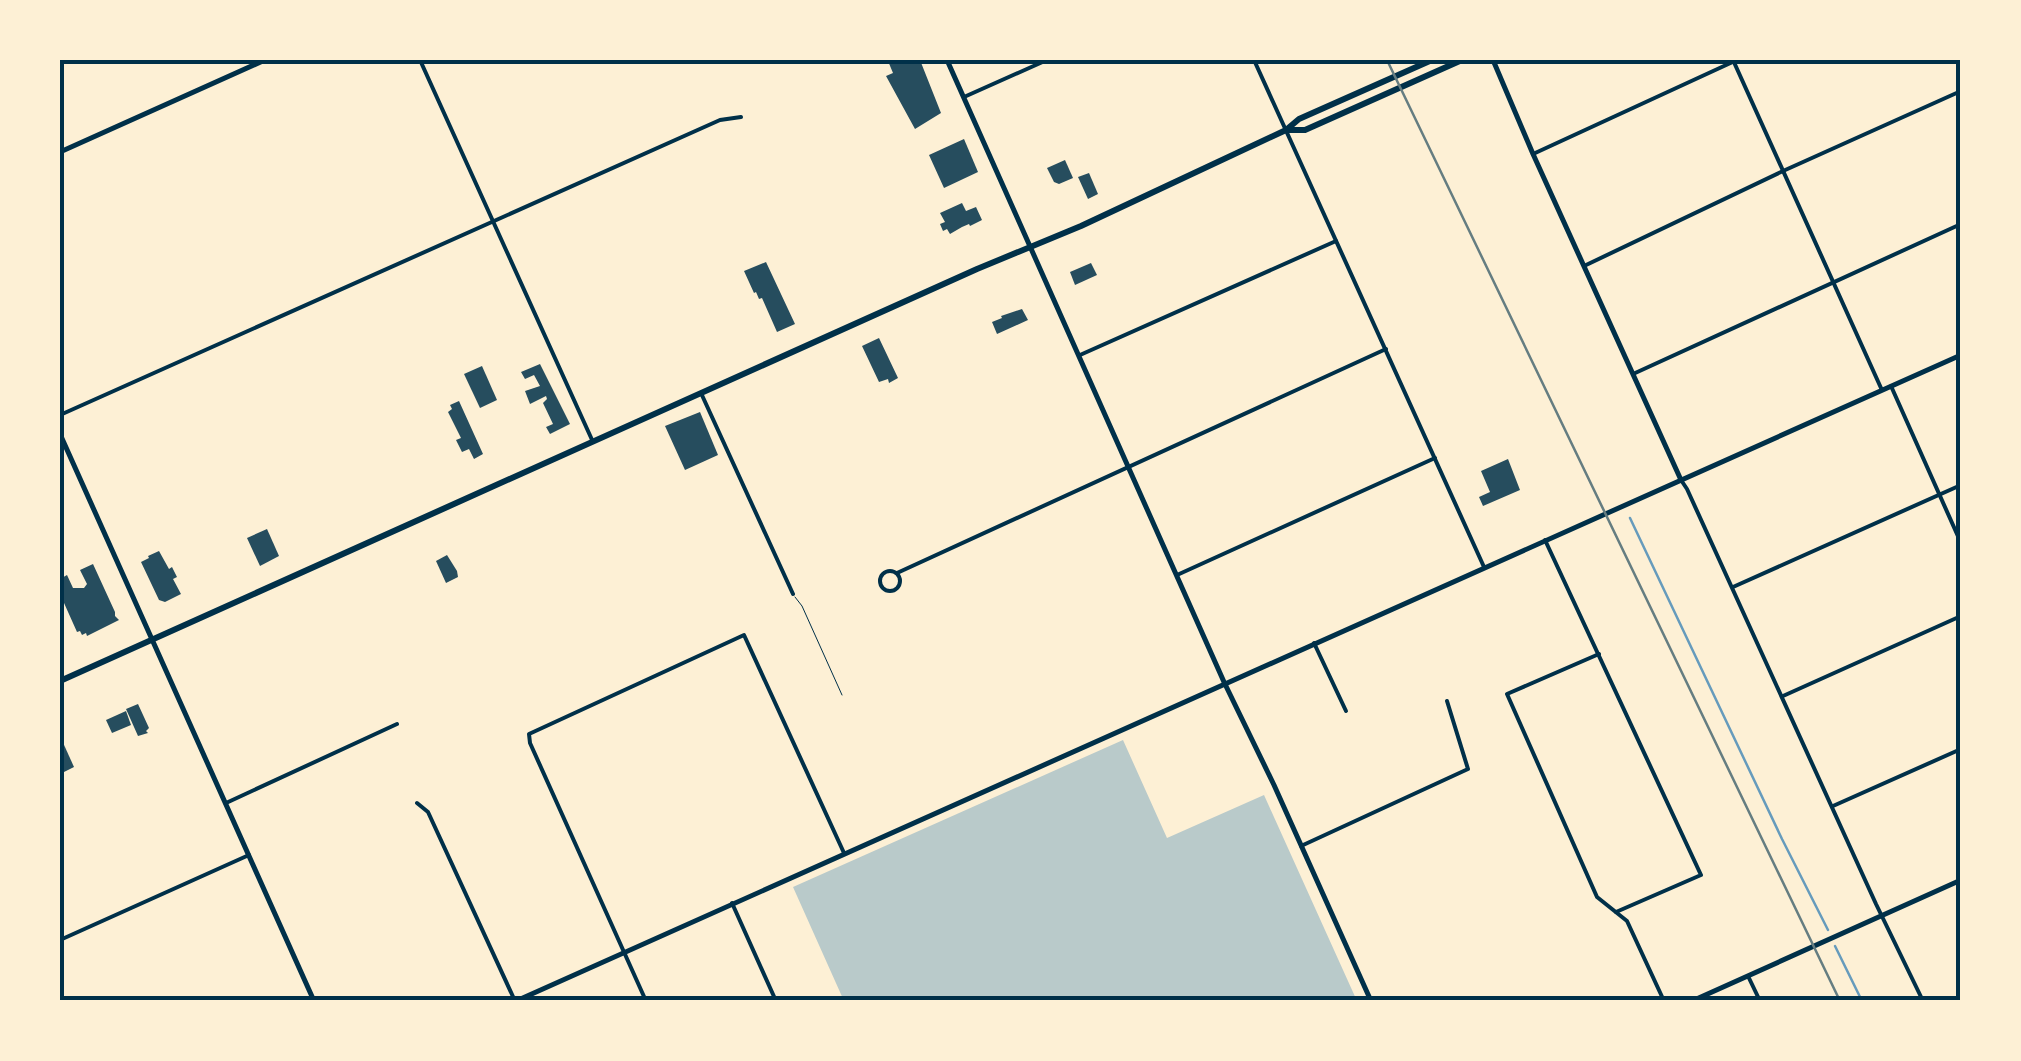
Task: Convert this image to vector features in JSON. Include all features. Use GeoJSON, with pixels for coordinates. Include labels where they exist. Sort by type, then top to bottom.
{"type":"FeatureCollection","features":[{"type":"Feature","properties":{"kind":"main road"},"geometry":{"type":"LineString","coordinates":[[60,681],[1094,220],[1286,130],[1299,119],[1411,64],[1432,60]]}},
{"type":"Feature","properties":{"kind":"main road"},"geometry":{"type":"LineString","coordinates":[[1286,130],[1304,130],[1462,60]]}},
{"type":"Feature","properties":{"kind":"street"},"geometry":{"type":"LineString","coordinates":[[60,152],[265,60]]}},
{"type":"Feature","properties":{"kind":"street"},"geometry":{"type":"LineString","coordinates":[[420,60],[592,442]]}},
{"type":"Feature","properties":{"kind":"street"},"geometry":{"type":"LineString","coordinates":[[947,60],[1371,1001]]}},
{"type":"Feature","properties":{"kind":"street"},"geometry":{"type":"LineString","coordinates":[[964,98],[1046,60]]}},
{"type":"Feature","properties":{"kind":"street"},"geometry":{"type":"LineString","coordinates":[[1254,60],[1484,567]]}},
{"type":"Feature","properties":{"kind":"street"},"geometry":{"type":"LineString","coordinates":[[1493,60],[1680,480],[1923,1001]]}},
{"type":"Feature","properties":{"kind":"street"},"geometry":{"type":"LineString","coordinates":[[1532,154],[1734,60],[1882,390]]}},
{"type":"Feature","properties":{"kind":"street"},"geometry":{"type":"LineString","coordinates":[[1584,266],[1961,91]]}},
{"type":"Feature","properties":{"kind":"street"},"geometry":{"type":"LineString","coordinates":[[60,415],[720,120],[740,118]]}},
{"type":"Feature","properties":{"kind":"street"},"geometry":{"type":"LineString","coordinates":[[1632,374],[1961,224]]}},
{"type":"Feature","properties":{"kind":"street"},"geometry":{"type":"LineString","coordinates":[[1079,356],[1336,241]]}},
{"type":"Feature","properties":{"kind":"street"},"geometry":{"type":"LineString","coordinates":[[897,574],[1386,350]]}},
{"type":"Feature","properties":{"kind":"street"},"geometry":{"type":"LineString","coordinates":[[417,803],[428,812],[515,1001],[1961,354]]}},
{"type":"Feature","properties":{"kind":"street"},"geometry":{"type":"LineString","coordinates":[[1892,386],[1961,543]]}},
{"type":"Feature","properties":{"kind":"street"},"geometry":{"type":"LineString","coordinates":[[701,393],[793,594]]}},
{"type":"Feature","properties":{"kind":"street"},"geometry":{"type":"LineString","coordinates":[[60,434],[314,1001]]}},
{"type":"Feature","properties":{"kind":"street"},"geometry":{"type":"LineString","coordinates":[[60,457],[68,452]]}},
{"type":"Feature","properties":{"kind":"street"},"geometry":{"type":"LineString","coordinates":[[1177,575],[1435,458]]}},
{"type":"Feature","properties":{"kind":"street"},"geometry":{"type":"LineString","coordinates":[[1732,588],[1961,485]]}},
{"type":"Feature","properties":{"kind":"street"},"geometry":{"type":"LineString","coordinates":[[1545,540],[1702,875],[1616,912]]}},
{"type":"Feature","properties":{"kind":"street"},"geometry":{"type":"LineString","coordinates":[[890,570],[897,574],[897,588],[882,588],[882,573],[890,570]]}},
{"type":"Feature","properties":{"kind":"street"},"geometry":{"type":"LineString","coordinates":[[1782,697],[1961,616]]}},
{"type":"Feature","properties":{"kind":"street"},"geometry":{"type":"LineString","coordinates":[[646,1001],[529,734],[744,635],[844,853]]}},
{"type":"Feature","properties":{"kind":"street"},"geometry":{"type":"LineString","coordinates":[[1314,642],[1346,711]]}},
{"type":"Feature","properties":{"kind":"street"},"geometry":{"type":"LineString","coordinates":[[1599,654],[1507,694],[1597,897],[1628,920],[1664,1001]]}},
{"type":"Feature","properties":{"kind":"street"},"geometry":{"type":"LineString","coordinates":[[1301,846],[1468,769],[1447,702]]}},
{"type":"Feature","properties":{"kind":"street"},"geometry":{"type":"LineString","coordinates":[[226,802],[396,724]]}},
{"type":"Feature","properties":{"kind":"street"},"geometry":{"type":"LineString","coordinates":[[1832,807],[1961,749]]}},
{"type":"Feature","properties":{"kind":"street"},"geometry":{"type":"LineString","coordinates":[[60,940],[249,855]]}},
{"type":"Feature","properties":{"kind":"street"},"geometry":{"type":"LineString","coordinates":[[1692,1001],[1961,880]]}},
{"type":"Feature","properties":{"kind":"street"},"geometry":{"type":"LineString","coordinates":[[732,903],[776,1001]]}},
{"type":"Feature","properties":{"kind":"street"},"geometry":{"type":"LineString","coordinates":[[1748,976],[1760,1001]]}},
{"type":"Feature","properties":{"kind":"street"},"geometry":{"type":"LineString","coordinates":[[1952,1001],[1961,997]]}},
{"type":"Feature","properties":{"kind":"lane"},"geometry":{"type":"LineString","coordinates":[[793,594],[842,695]]}},
{"type":"Feature","properties":{"kind":"shaded area"},"geometry":{"type":"Polygon","coordinates":[[[1123,740],[1167,838],[1264,795],[1357,1001],[844,1001],[793,887],[1123,740]]]}},
{"type":"Feature","properties":{"kind":"building"},"geometry":{"type":"Polygon","coordinates":[[[890,60],[920,60],[941,113],[915,129],[886,76],[893,73],[890,60]]]}},
{"type":"Feature","properties":{"kind":"building"},"geometry":{"type":"Polygon","coordinates":[[[964,139],[978,172],[944,188],[929,155],[964,139]]]}},
{"type":"Feature","properties":{"kind":"building"},"geometry":{"type":"Polygon","coordinates":[[[1065,160],[1073,178],[1059,184],[1047,168],[1065,160]]]}},
{"type":"Feature","properties":{"kind":"building"},"geometry":{"type":"Polygon","coordinates":[[[1089,173],[1098,194],[1088,199],[1078,177],[1089,173]]]}},
{"type":"Feature","properties":{"kind":"building"},"geometry":{"type":"Polygon","coordinates":[[[962,203],[966,211],[976,207],[982,220],[950,234],[947,229],[943,231],[940,224],[945,222],[940,213],[962,203]]]}},
{"type":"Feature","properties":{"kind":"building"},"geometry":{"type":"Polygon","coordinates":[[[766,262],[795,324],[777,332],[744,271],[766,262]]]}},
{"type":"Feature","properties":{"kind":"building"},"geometry":{"type":"Polygon","coordinates":[[[1091,263],[1097,275],[1075,285],[1070,272],[1091,263]]]}},
{"type":"Feature","properties":{"kind":"building"},"geometry":{"type":"Polygon","coordinates":[[[1022,309],[1028,320],[997,334],[992,322],[1022,309]]]}},
{"type":"Feature","properties":{"kind":"building"},"geometry":{"type":"Polygon","coordinates":[[[879,338],[898,378],[889,383],[888,379],[879,382],[862,346],[879,338]]]}},
{"type":"Feature","properties":{"kind":"building"},"geometry":{"type":"Polygon","coordinates":[[[540,364],[570,424],[550,434],[546,427],[553,424],[543,403],[546,396],[530,404],[525,391],[540,386],[534,375],[525,379],[521,372],[540,364]]]}},
{"type":"Feature","properties":{"kind":"building"},"geometry":{"type":"Polygon","coordinates":[[[482,366],[497,400],[480,408],[464,374],[482,366]]]}},
{"type":"Feature","properties":{"kind":"building"},"geometry":{"type":"Polygon","coordinates":[[[459,401],[483,454],[474,459],[469,449],[462,452],[456,440],[461,438],[448,412],[452,409],[450,405],[459,401]]]}},
{"type":"Feature","properties":{"kind":"building"},"geometry":{"type":"Polygon","coordinates":[[[700,412],[718,455],[685,470],[665,426],[700,412]]]}},
{"type":"Feature","properties":{"kind":"building"},"geometry":{"type":"Polygon","coordinates":[[[1508,459],[1520,490],[1483,506],[1479,497],[1490,492],[1481,471],[1508,459]]]}},
{"type":"Feature","properties":{"kind":"building"},"geometry":{"type":"Polygon","coordinates":[[[267,529],[279,556],[260,566],[247,538],[267,529]]]}},
{"type":"Feature","properties":{"kind":"building"},"geometry":{"type":"Polygon","coordinates":[[[159,551],[169,569],[172,567],[181,594],[165,602],[159,600],[141,562],[159,551]]]}},
{"type":"Feature","properties":{"kind":"building"},"geometry":{"type":"Polygon","coordinates":[[[447,555],[458,577],[446,583],[436,561],[447,555]]]}},
{"type":"Feature","properties":{"kind":"building"},"geometry":{"type":"Polygon","coordinates":[[[93,564],[119,620],[87,636],[77,632],[60,594],[60,579],[67,575],[73,588],[84,588],[87,584],[80,570],[93,564]]]}},
{"type":"Feature","properties":{"kind":"building"},"geometry":{"type":"Polygon","coordinates":[[[138,704],[149,728],[148,733],[138,736],[126,709],[138,704]]]}},
{"type":"Feature","properties":{"kind":"building"},"geometry":{"type":"Polygon","coordinates":[[[126,711],[131,725],[112,733],[106,720],[126,711]]]}},
{"type":"Feature","properties":{"kind":"building"},"geometry":{"type":"Polygon","coordinates":[[[60,736],[74,767],[60,774],[60,736]]]}},
{"type":"Feature","properties":{"kind":"waterway"},"geometry":{"type":"LineString","coordinates":[[1630,518],[1828,930]]}},
{"type":"Feature","properties":{"kind":"waterway"},"geometry":{"type":"LineString","coordinates":[[1835,946],[1862,1001]]}},
{"type":"Feature","properties":{"kind":"railway"},"geometry":{"type":"LineString","coordinates":[[1387,60],[1840,1001]]}}]}
